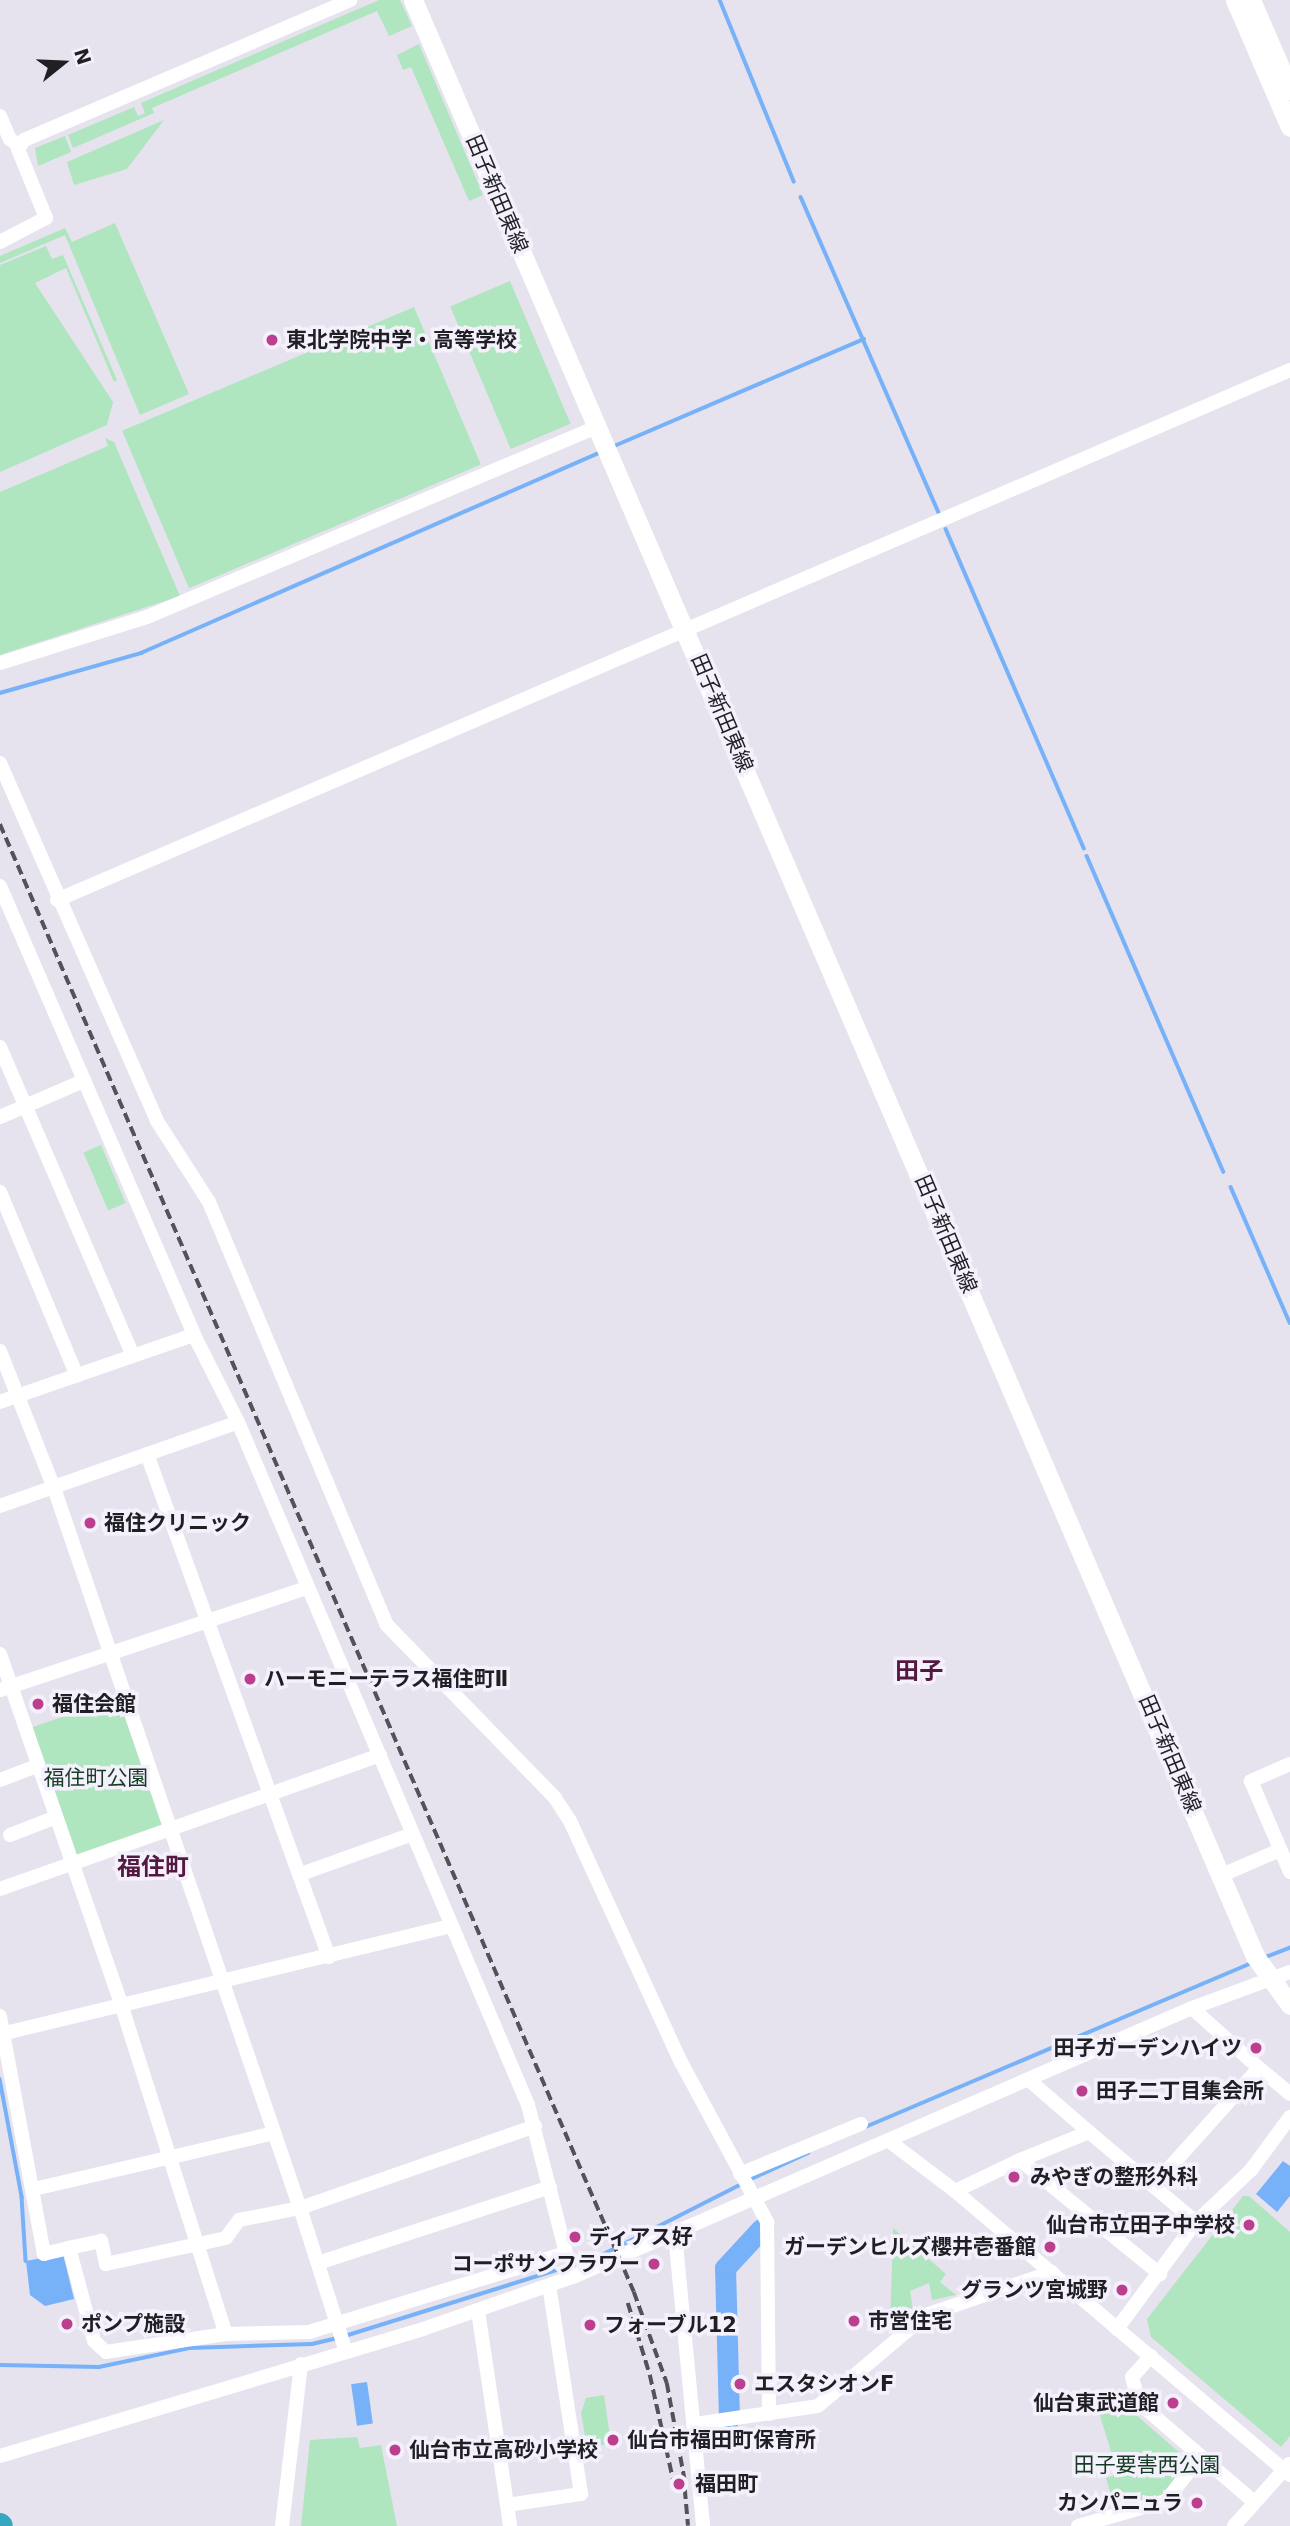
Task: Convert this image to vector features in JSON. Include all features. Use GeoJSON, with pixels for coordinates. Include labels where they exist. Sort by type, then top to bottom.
{"type":"FeatureCollection","features":[{"type":"Feature","properties":{"kind":"street"},"geometry":{"type":"LineString","coordinates":[[18,145],[350,0]]}},
{"type":"Feature","properties":{"kind":"street","name":"田子新田東線"},"geometry":{"type":"LineString","coordinates":[[413,0],[601,443],[687,628],[1262,1968],[1290,2005]]}},
{"type":"Feature","properties":{"kind":"street"},"geometry":{"type":"LineString","coordinates":[[1235,0],[1290,127]]}},
{"type":"Feature","properties":{"kind":"street"},"geometry":{"type":"LineString","coordinates":[[1251,0],[1290,90]]}},
{"type":"Feature","properties":{"kind":"street"},"geometry":{"type":"LineString","coordinates":[[0,116],[10,139],[18,145],[46,218],[0,242]]}},
{"type":"Feature","properties":{"kind":"street"},"geometry":{"type":"LineString","coordinates":[[57,900],[1290,370]]}},
{"type":"Feature","properties":{"kind":"street"},"geometry":{"type":"LineString","coordinates":[[0,663],[147,617],[601,443]]}},
{"type":"Feature","properties":{"kind":"street"},"geometry":{"type":"LineString","coordinates":[[0,763],[57,900],[157,1121],[209,1202],[386,1624],[555,1798],[570,1821],[681,2062],[750,2195],[767,2222],[769,2414]]}},
{"type":"Feature","properties":{"kind":"street"},"geometry":{"type":"LineString","coordinates":[[0,886],[194,1335],[238,1422],[535,2126],[566,2253],[338,2327],[310,2332],[226,2334],[106,2353],[94,2341],[69,2248]]}},
{"type":"Feature","properties":{"kind":"street"},"geometry":{"type":"LineString","coordinates":[[0,1047],[134,1356]]}},
{"type":"Feature","properties":{"kind":"street"},"geometry":{"type":"LineString","coordinates":[[0,1117],[83,1081]]}},
{"type":"Feature","properties":{"kind":"street"},"geometry":{"type":"LineString","coordinates":[[0,1192],[76,1376]]}},
{"type":"Feature","properties":{"kind":"street"},"geometry":{"type":"LineString","coordinates":[[0,1402],[194,1335]]}},
{"type":"Feature","properties":{"kind":"street"},"geometry":{"type":"LineString","coordinates":[[0,1352],[54,1488],[173,1830],[345,2348]]}},
{"type":"Feature","properties":{"kind":"street"},"geometry":{"type":"LineString","coordinates":[[0,1506],[238,1422]]}},
{"type":"Feature","properties":{"kind":"street"},"geometry":{"type":"LineString","coordinates":[[147,1454],[205,1622],[271,1792],[329,1957]]}},
{"type":"Feature","properties":{"kind":"street"},"geometry":{"type":"LineString","coordinates":[[6,1689],[307,1588]]}},
{"type":"Feature","properties":{"kind":"street"},"geometry":{"type":"LineString","coordinates":[[0,1654],[6,1689],[37,1766],[122,2007],[226,2334]]}},
{"type":"Feature","properties":{"kind":"street"},"geometry":{"type":"LineString","coordinates":[[0,1889],[380,1755]]}},
{"type":"Feature","properties":{"kind":"street"},"geometry":{"type":"LineString","coordinates":[[1290,1764],[1251,1782],[1290,1872]]}},
{"type":"Feature","properties":{"kind":"street"},"geometry":{"type":"LineString","coordinates":[[0,1780],[37,1766]]}},
{"type":"Feature","properties":{"kind":"street"},"geometry":{"type":"LineString","coordinates":[[10,1835],[54,1818]]}},
{"type":"Feature","properties":{"kind":"street"},"geometry":{"type":"LineString","coordinates":[[301,1874],[410,1835]]}},
{"type":"Feature","properties":{"kind":"street"},"geometry":{"type":"LineString","coordinates":[[1222,1875],[1280,1850]]}},
{"type":"Feature","properties":{"kind":"street"},"geometry":{"type":"LineString","coordinates":[[5,2033],[223,1983],[452,1926]]}},
{"type":"Feature","properties":{"kind":"street"},"geometry":{"type":"LineString","coordinates":[[0,2456],[302,2364],[345,2348],[478,2311],[548,2285],[675,2234],[750,2195],[889,2141],[1192,2008],[1262,1968],[1290,1972]]}},
{"type":"Feature","properties":{"kind":"street"},"geometry":{"type":"LineString","coordinates":[[1192,2008],[1290,2094]]}},
{"type":"Feature","properties":{"kind":"street"},"geometry":{"type":"LineString","coordinates":[[0,2017],[44,2254],[101,2241],[106,2264],[226,2238],[239,2221],[300,2208],[535,2126]]}},
{"type":"Feature","properties":{"kind":"street"},"geometry":{"type":"LineString","coordinates":[[1154,2185],[1259,2068]]}},
{"type":"Feature","properties":{"kind":"street"},"geometry":{"type":"LineString","coordinates":[[1029,2080],[1196,2222]]}},
{"type":"Feature","properties":{"kind":"street"},"geometry":{"type":"LineString","coordinates":[[1117,2329],[1196,2222],[1251,2170],[1290,2118]]}},
{"type":"Feature","properties":{"kind":"street"},"geometry":{"type":"LineString","coordinates":[[740,2175],[861,2124]]}},
{"type":"Feature","properties":{"kind":"street"},"geometry":{"type":"LineString","coordinates":[[956,2191],[1089,2132]]}},
{"type":"Feature","properties":{"kind":"street"},"geometry":{"type":"LineString","coordinates":[[34,2189],[172,2160],[275,2133]]}},
{"type":"Feature","properties":{"kind":"street"},"geometry":{"type":"LineString","coordinates":[[889,2141],[956,2191],[1117,2329],[1288,2469],[1234,2526]]}},
{"type":"Feature","properties":{"kind":"street"},"geometry":{"type":"LineString","coordinates":[[1020,2161],[1160,2274]]}},
{"type":"Feature","properties":{"kind":"street"},"geometry":{"type":"LineString","coordinates":[[317,2263],[550,2187]]}},
{"type":"Feature","properties":{"kind":"street"},"geometry":{"type":"LineString","coordinates":[[675,2234],[703,2526]]}},
{"type":"Feature","properties":{"kind":"street"},"geometry":{"type":"LineString","coordinates":[[695,2424],[818,2406],[926,2315],[1052,2272]]}},
{"type":"Feature","properties":{"kind":"street"},"geometry":{"type":"LineString","coordinates":[[507,2505],[581,2494],[548,2285]]}},
{"type":"Feature","properties":{"kind":"street"},"geometry":{"type":"LineString","coordinates":[[478,2311],[509,2526]]}},
{"type":"Feature","properties":{"kind":"street"},"geometry":{"type":"LineString","coordinates":[[1151,2356],[1132,2377],[1139,2403],[1254,2502]]}},
{"type":"Feature","properties":{"kind":"street"},"geometry":{"type":"LineString","coordinates":[[282,2526],[302,2364]]}},
{"type":"Feature","properties":{"kind":"street"},"geometry":{"type":"LineString","coordinates":[[1078,2526],[1114,2522],[1166,2501],[1200,2457]]}},
{"type":"Feature","properties":{"kind":"green space"},"geometry":{"type":"Polygon","coordinates":[[[379,0],[400,0],[412,26],[389,36],[377,11],[152,108],[154,113],[73,148],[68,135],[134,107],[138,116],[145,113],[141,103],[379,0]]]}},
{"type":"Feature","properties":{"kind":"green space"},"geometry":{"type":"Polygon","coordinates":[[[419,44],[483,195],[469,201],[411,67],[403,70],[397,55],[419,44]]]}},
{"type":"Feature","properties":{"kind":"green space"},"geometry":{"type":"Polygon","coordinates":[[[164,120],[127,169],[74,185],[67,162],[164,120]]]}},
{"type":"Feature","properties":{"kind":"green space"},"geometry":{"type":"Polygon","coordinates":[[[65,136],[71,152],[38,166],[35,148],[65,136]]]}},
{"type":"Feature","properties":{"kind":"green space"},"geometry":{"type":"Polygon","coordinates":[[[115,223],[189,394],[140,415],[65,235],[0,263],[0,256],[65,228],[72,242],[115,223]]]}},
{"type":"Feature","properties":{"kind":"green space"},"geometry":{"type":"Polygon","coordinates":[[[46,246],[52,259],[63,255],[117,380],[114,382],[66,268],[35,283],[113,402],[107,425],[0,472],[0,265],[46,246]]]}},
{"type":"Feature","properties":{"kind":"green space"},"geometry":{"type":"Polygon","coordinates":[[[510,281],[571,424],[511,449],[450,306],[510,281]]]}},
{"type":"Feature","properties":{"kind":"green space"},"geometry":{"type":"Polygon","coordinates":[[[414,307],[481,464],[189,588],[122,431],[414,307]]]}},
{"type":"Feature","properties":{"kind":"green space"},"geometry":{"type":"Polygon","coordinates":[[[105,438],[114,442],[180,596],[0,655],[0,492],[108,446],[105,438]]]}},
{"type":"Feature","properties":{"kind":"green space"},"geometry":{"type":"Polygon","coordinates":[[[101,1145],[126,1203],[108,1210],[84,1152],[101,1145]]]}},
{"type":"Feature","properties":{"kind":"green space","name":"福住町公園"},"geometry":{"type":"Polygon","coordinates":[[[120,1697],[165,1827],[72,1858],[27,1729],[120,1697]]]}},
{"type":"Feature","properties":{"kind":"green space","name":"仙台市立田子中学校"},"geometry":{"type":"Polygon","coordinates":[[[1243,2196],[1249,2196],[1290,2232],[1290,2436],[1281,2447],[1151,2337],[1147,2319],[1243,2196]]]}},
{"type":"Feature","properties":{"kind":"green space"},"geometry":{"type":"Polygon","coordinates":[[[893,2228],[946,2274],[940,2282],[956,2295],[932,2300],[929,2283],[910,2291],[913,2310],[890,2331],[893,2228]]]}},
{"type":"Feature","properties":{"kind":"green space"},"geometry":{"type":"Polygon","coordinates":[[[604,2395],[611,2444],[587,2447],[581,2413],[586,2398],[604,2395]]]}},
{"type":"Feature","properties":{"kind":"green space","name":"田子要害西公園"},"geometry":{"type":"Polygon","coordinates":[[[1128,2395],[1135,2414],[1188,2460],[1188,2466],[1162,2495],[1115,2509],[1106,2478],[1118,2474],[1097,2406],[1128,2395]]]}},
{"type":"Feature","properties":{"kind":"green space"},"geometry":{"type":"Polygon","coordinates":[[[357,2437],[360,2448],[381,2445],[397,2526],[301,2526],[310,2440],[357,2437]]]}},
{"type":"Feature","properties":{"kind":"water"},"geometry":{"type":"Polygon","coordinates":[[[1283,2161],[1290,2166],[1290,2196],[1277,2212],[1256,2194],[1283,2161]]]}},
{"type":"Feature","properties":{"kind":"water"},"geometry":{"type":"Polygon","coordinates":[[[63,2254],[74,2299],[45,2306],[30,2295],[26,2261],[63,2254]]]}},
{"type":"Feature","properties":{"kind":"water"},"geometry":{"type":"Polygon","coordinates":[[[367,2382],[373,2424],[357,2426],[351,2384],[367,2382]]]}},
{"type":"Feature","properties":{"kind":"waterway"},"geometry":{"type":"LineString","coordinates":[[720,0],[794,181]]}},
{"type":"Feature","properties":{"kind":"waterway"},"geometry":{"type":"LineString","coordinates":[[801,197],[939,513]]}},
{"type":"Feature","properties":{"kind":"waterway"},"geometry":{"type":"LineString","coordinates":[[612,447],[864,339]]}},
{"type":"Feature","properties":{"kind":"waterway"},"geometry":{"type":"LineString","coordinates":[[0,693],[141,653],[601,452]]}},
{"type":"Feature","properties":{"kind":"waterway"},"geometry":{"type":"LineString","coordinates":[[946,529],[1084,848]]}},
{"type":"Feature","properties":{"kind":"waterway"},"geometry":{"type":"LineString","coordinates":[[1087,856],[1224,1172]]}},
{"type":"Feature","properties":{"kind":"waterway"},"geometry":{"type":"LineString","coordinates":[[1231,1187],[1290,1323]]}},
{"type":"Feature","properties":{"kind":"waterway"},"geometry":{"type":"LineString","coordinates":[[1266,1957],[1290,1948]]}},
{"type":"Feature","properties":{"kind":"waterway"},"geometry":{"type":"LineString","coordinates":[[863,2128],[1252,1963]]}},
{"type":"Feature","properties":{"kind":"waterway"},"geometry":{"type":"LineString","coordinates":[[0,2079],[22,2197],[26,2261]]}},
{"type":"Feature","properties":{"kind":"waterway"},"geometry":{"type":"LineString","coordinates":[[749,2180],[808,2153]]}},
{"type":"Feature","properties":{"kind":"waterway"},"geometry":{"type":"LineString","coordinates":[[345,2336],[596,2258],[742,2184]]}},
{"type":"Feature","properties":{"kind":"waterway"},"geometry":{"type":"LineString","coordinates":[[729,2419],[725,2268],[761,2229]]}},
{"type":"Feature","properties":{"kind":"waterway"},"geometry":{"type":"LineString","coordinates":[[0,2365],[99,2367],[190,2348],[312,2344],[338,2338]]}},
{"type":"Feature","properties":{"kind":"railway"},"geometry":{"type":"LineString","coordinates":[[0,824],[634,2292],[667,2383],[685,2481]]}},
{"type":"Feature","properties":{"kind":"railway"},"geometry":{"type":"LineString","coordinates":[[628,2303],[650,2375],[673,2479]]}},
{"type":"Feature","properties":{"kind":"railway"},"geometry":{"type":"LineString","coordinates":[[685,2489],[688,2526]]}},
{"type":"Feature","properties":{"kind":"place","name":"東北学院中学・高等学校"},"geometry":{"type":"Point","coordinates":[272,340]}},
{"type":"Feature","properties":{"kind":"place","name":"福住クリニック"},"geometry":{"type":"Point","coordinates":[90,1523]}},
{"type":"Feature","properties":{"kind":"place","name":"ハーモニーテラス福住町Ⅱ"},"geometry":{"type":"Point","coordinates":[250,1679]}},
{"type":"Feature","properties":{"kind":"place","name":"福住会館"},"geometry":{"type":"Point","coordinates":[38,1704]}},
{"type":"Feature","properties":{"kind":"place","name":"田子ガーデンハイツ"},"geometry":{"type":"Point","coordinates":[1256,2048]}},
{"type":"Feature","properties":{"kind":"place","name":"田子二丁目集会所"},"geometry":{"type":"Point","coordinates":[1082,2091]}},
{"type":"Feature","properties":{"kind":"place","name":"みやぎの整形外科"},"geometry":{"type":"Point","coordinates":[1014,2177]}},
{"type":"Feature","properties":{"kind":"place","name":"仙台市立田子中学校"},"geometry":{"type":"Point","coordinates":[1249,2225]}},
{"type":"Feature","properties":{"kind":"place","name":"ディアス好"},"geometry":{"type":"Point","coordinates":[575,2237]}},
{"type":"Feature","properties":{"kind":"place","name":"ガーデンヒルズ櫻井壱番館"},"geometry":{"type":"Point","coordinates":[1050,2247]}},
{"type":"Feature","properties":{"kind":"place","name":"コーポサンフラワー"},"geometry":{"type":"Point","coordinates":[654,2264]}},
{"type":"Feature","properties":{"kind":"place","name":"グランツ宮城野"},"geometry":{"type":"Point","coordinates":[1122,2290]}},
{"type":"Feature","properties":{"kind":"place","name":"市営住宅"},"geometry":{"type":"Point","coordinates":[854,2321]}},
{"type":"Feature","properties":{"kind":"place","name":"ポンプ施設"},"geometry":{"type":"Point","coordinates":[67,2324]}},
{"type":"Feature","properties":{"kind":"place","name":"フォーブル12"},"geometry":{"type":"Point","coordinates":[590,2325]}},
{"type":"Feature","properties":{"kind":"place","name":"エスタシオンF"},"geometry":{"type":"Point","coordinates":[740,2384]}},
{"type":"Feature","properties":{"kind":"place","name":"仙台東武道館"},"geometry":{"type":"Point","coordinates":[1173,2403]}},
{"type":"Feature","properties":{"kind":"place","name":"仙台市福田町保育所"},"geometry":{"type":"Point","coordinates":[613,2440]}},
{"type":"Feature","properties":{"kind":"place","name":"仙台市立高砂小学校"},"geometry":{"type":"Point","coordinates":[395,2450]}},
{"type":"Feature","properties":{"kind":"place","name":"福田町"},"geometry":{"type":"Point","coordinates":[679,2484]}},
{"type":"Feature","properties":{"kind":"place","name":"カンパニュラ"},"geometry":{"type":"Point","coordinates":[1197,2503]}},
{"type":"Feature","properties":{"kind":"district","name":"田子"},"geometry":{"type":"Point","coordinates":[919,1672]}},
{"type":"Feature","properties":{"kind":"district","name":"福住町"},"geometry":{"type":"Point","coordinates":[153,1868]}}]}
